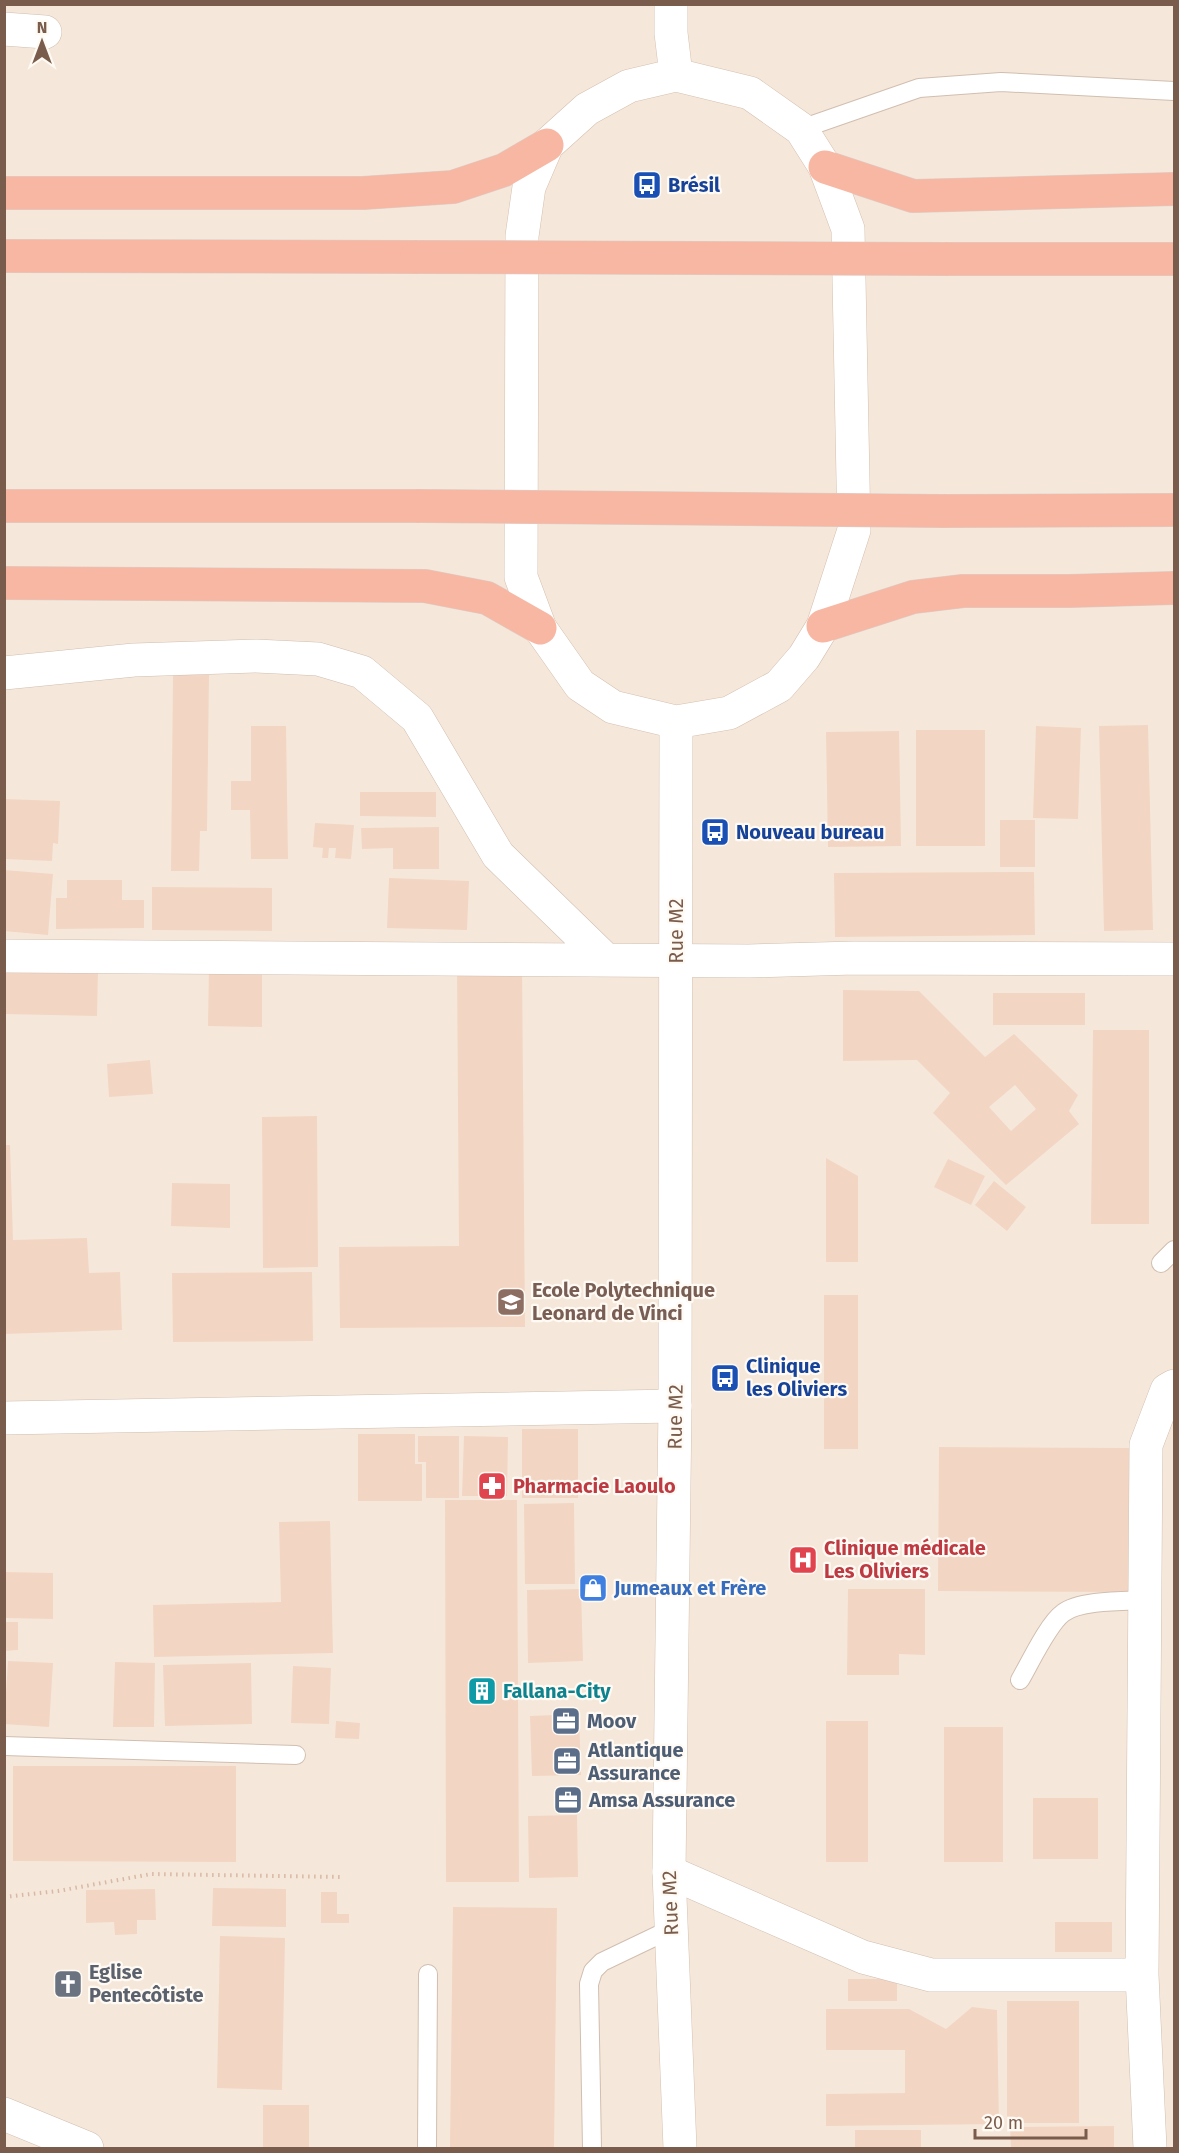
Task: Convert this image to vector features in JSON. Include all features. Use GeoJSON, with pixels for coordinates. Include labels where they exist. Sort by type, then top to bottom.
{"type":"FeatureCollection","features":[{"type":"Feature","properties":{"kind":"highway"},"geometry":{"type":"LineString","coordinates":[[4,193],[363,193],[453,187],[504,170],[547,144]]}},
{"type":"Feature","properties":{"kind":"highway"},"geometry":{"type":"LineString","coordinates":[[825,167],[913,196],[1174,189]]}},
{"type":"Feature","properties":{"kind":"highway"},"geometry":{"type":"LineString","coordinates":[[4,256],[1174,259]]}},
{"type":"Feature","properties":{"kind":"highway"},"geometry":{"type":"LineString","coordinates":[[4,506],[1174,510]]}},
{"type":"Feature","properties":{"kind":"highway"},"geometry":{"type":"LineString","coordinates":[[4,583],[425,586],[487,598],[540,628]]}},
{"type":"Feature","properties":{"kind":"highway"},"geometry":{"type":"LineString","coordinates":[[823,626],[913,597],[963,591],[1174,588]]}},
{"type":"Feature","properties":{"kind":"street"},"geometry":{"type":"LineString","coordinates":[[671,4],[671,33],[676,75]]}},
{"type":"Feature","properties":{"kind":"street"},"geometry":{"type":"LineString","coordinates":[[4,29],[45,32]]}},
{"type":"Feature","properties":{"kind":"street"},"geometry":{"type":"LineString","coordinates":[[676,75],[750,93],[801,129],[825,167],[848,229],[854,530],[823,626],[804,657],[779,686],[729,713],[676,722],[613,707],[580,685],[540,628],[521,577],[522,236],[529,187],[547,144],[587,109],[629,86],[676,75]]}},
{"type":"Feature","properties":{"kind":"street"},"geometry":{"type":"LineString","coordinates":[[4,673],[134,660],[256,656],[318,659],[362,672],[417,718],[498,855],[606,960]]}},
{"type":"Feature","properties":{"kind":"street","name":"Rue M2"},"geometry":{"type":"LineString","coordinates":[[676,722],[675,1406],[669,1872],[680,2148]]}},
{"type":"Feature","properties":{"kind":"street"},"geometry":{"type":"LineString","coordinates":[[4,956],[606,960],[1174,959]]}},
{"type":"Feature","properties":{"kind":"street"},"geometry":{"type":"LineString","coordinates":[[1150,2148],[1142,1975],[1146,1445],[1167,1390],[1174,1386]]}},
{"type":"Feature","properties":{"kind":"street"},"geometry":{"type":"LineString","coordinates":[[4,1418],[675,1406]]}},
{"type":"Feature","properties":{"kind":"street"},"geometry":{"type":"LineString","coordinates":[[669,1872],[863,1957],[931,1975],[1142,1975]]}},
{"type":"Feature","properties":{"kind":"street"},"geometry":{"type":"LineString","coordinates":[[4,2114],[87,2148]]}},
{"type":"Feature","properties":{"kind":"lane"},"geometry":{"type":"LineString","coordinates":[[801,129],[919,88],[1001,82],[1174,91]]}},
{"type":"Feature","properties":{"kind":"lane"},"geometry":{"type":"LineString","coordinates":[[1020,1680],[1050,1628],[1063,1612],[1086,1604],[1145,1600]]}},
{"type":"Feature","properties":{"kind":"lane"},"geometry":{"type":"LineString","coordinates":[[4,1746],[296,1755]]}},
{"type":"Feature","properties":{"kind":"lane"},"geometry":{"type":"LineString","coordinates":[[592,2148],[589,1984],[593,1971],[602,1962],[671,1929]]}},
{"type":"Feature","properties":{"kind":"lane"},"geometry":{"type":"LineString","coordinates":[[427,2148],[428,1974]]}},
{"type":"Feature","properties":{"kind":"path"},"geometry":{"type":"LineString","coordinates":[[4,1897],[58,1891],[151,1874],[343,1877]]}},
{"type":"Feature","properties":{"kind":"shaded area"},"geometry":{"type":"Polygon","coordinates":[[[5,5],[1174,5],[1174,2148],[5,2148],[5,5]]]}},
{"type":"Feature","properties":{"kind":"building"},"geometry":{"type":"Polygon","coordinates":[[[173,675],[209,675],[207,831],[200,831],[199,871],[171,871],[173,675]]]}},
{"type":"Feature","properties":{"kind":"building"},"geometry":{"type":"Polygon","coordinates":[[[1148,725],[1153,930],[1104,931],[1099,726],[1148,725]]]}},
{"type":"Feature","properties":{"kind":"building"},"geometry":{"type":"Polygon","coordinates":[[[251,726],[286,726],[288,859],[251,859],[250,810],[231,810],[231,781],[251,781],[251,726]]]}},
{"type":"Feature","properties":{"kind":"building"},"geometry":{"type":"Polygon","coordinates":[[[1036,726],[1081,728],[1078,819],[1033,818],[1036,726]]]}},
{"type":"Feature","properties":{"kind":"building"},"geometry":{"type":"Polygon","coordinates":[[[916,730],[985,730],[985,846],[916,846],[916,730]]]}},
{"type":"Feature","properties":{"kind":"building"},"geometry":{"type":"Polygon","coordinates":[[[899,731],[901,846],[828,847],[826,732],[899,731]]]}},
{"type":"Feature","properties":{"kind":"building"},"geometry":{"type":"Polygon","coordinates":[[[360,792],[436,792],[436,817],[360,816],[360,792]]]}},
{"type":"Feature","properties":{"kind":"building"},"geometry":{"type":"Polygon","coordinates":[[[4,799],[60,801],[58,844],[53,843],[52,861],[4,859],[4,799]]]}},
{"type":"Feature","properties":{"kind":"building"},"geometry":{"type":"Polygon","coordinates":[[[1000,820],[1035,820],[1035,867],[1000,867],[1000,820]]]}},
{"type":"Feature","properties":{"kind":"building"},"geometry":{"type":"Polygon","coordinates":[[[315,823],[354,825],[351,859],[335,858],[336,848],[329,848],[328,858],[322,858],[323,848],[313,847],[315,823]]]}},
{"type":"Feature","properties":{"kind":"building"},"geometry":{"type":"Polygon","coordinates":[[[439,827],[439,869],[393,869],[393,848],[362,849],[361,828],[439,827]]]}},
{"type":"Feature","properties":{"kind":"building"},"geometry":{"type":"Polygon","coordinates":[[[4,870],[53,874],[48,935],[4,931],[4,870]]]}},
{"type":"Feature","properties":{"kind":"building"},"geometry":{"type":"Polygon","coordinates":[[[1034,872],[1035,935],[835,937],[834,873],[1034,872]]]}},
{"type":"Feature","properties":{"kind":"building"},"geometry":{"type":"Polygon","coordinates":[[[389,878],[469,881],[467,930],[387,928],[389,878]]]}},
{"type":"Feature","properties":{"kind":"building"},"geometry":{"type":"Polygon","coordinates":[[[67,880],[122,880],[122,900],[144,900],[144,928],[56,929],[56,898],[67,898],[67,880]]]}},
{"type":"Feature","properties":{"kind":"building"},"geometry":{"type":"Polygon","coordinates":[[[152,887],[272,888],[272,931],[152,930],[152,887]]]}},
{"type":"Feature","properties":{"kind":"building"},"geometry":{"type":"Polygon","coordinates":[[[522,963],[525,1327],[340,1328],[339,1247],[459,1246],[457,964],[522,963]]]}},
{"type":"Feature","properties":{"kind":"building"},"geometry":{"type":"Polygon","coordinates":[[[209,965],[262,965],[262,1027],[208,1026],[209,965]]]}},
{"type":"Feature","properties":{"kind":"building"},"geometry":{"type":"Polygon","coordinates":[[[4,968],[98,969],[97,1016],[4,1014],[4,968]]]}},
{"type":"Feature","properties":{"kind":"building"},"geometry":{"type":"Polygon","coordinates":[[[843,990],[919,991],[985,1057],[1014,1034],[1078,1095],[1069,1111],[1079,1124],[1006,1185],[933,1113],[950,1093],[917,1060],[843,1061],[843,990]],[[1015,1085],[989,1107],[1011,1131],[1036,1109],[1015,1085]]]}},
{"type":"Feature","properties":{"kind":"building"},"geometry":{"type":"Polygon","coordinates":[[[993,993],[1085,993],[1085,1025],[993,1025],[993,993]]]}},
{"type":"Feature","properties":{"kind":"building"},"geometry":{"type":"Polygon","coordinates":[[[1093,1030],[1149,1030],[1149,1224],[1091,1224],[1093,1030]]]}},
{"type":"Feature","properties":{"kind":"building"},"geometry":{"type":"Polygon","coordinates":[[[150,1060],[153,1094],[109,1097],[107,1064],[150,1060]]]}},
{"type":"Feature","properties":{"kind":"building"},"geometry":{"type":"Polygon","coordinates":[[[317,1116],[318,1267],[263,1268],[262,1117],[317,1116]]]}},
{"type":"Feature","properties":{"kind":"building"},"geometry":{"type":"Polygon","coordinates":[[[4,1145],[10,1145],[13,1240],[87,1238],[89,1273],[120,1272],[122,1330],[4,1334],[4,1145]]]}},
{"type":"Feature","properties":{"kind":"building"},"geometry":{"type":"Polygon","coordinates":[[[826,1158],[858,1176],[858,1262],[826,1262],[826,1158]]]}},
{"type":"Feature","properties":{"kind":"building"},"geometry":{"type":"Polygon","coordinates":[[[948,1159],[985,1176],[971,1205],[934,1187],[948,1159]]]}},
{"type":"Feature","properties":{"kind":"building"},"geometry":{"type":"Polygon","coordinates":[[[994,1181],[1026,1207],[1007,1231],[975,1205],[994,1181]]]}},
{"type":"Feature","properties":{"kind":"building"},"geometry":{"type":"Polygon","coordinates":[[[172,1183],[230,1184],[230,1228],[171,1226],[172,1183]]]}},
{"type":"Feature","properties":{"kind":"building"},"geometry":{"type":"Polygon","coordinates":[[[312,1272],[313,1341],[173,1342],[172,1273],[312,1272]]]}},
{"type":"Feature","properties":{"kind":"building"},"geometry":{"type":"Polygon","coordinates":[[[824,1295],[858,1295],[858,1449],[824,1449],[824,1295]]]}},
{"type":"Feature","properties":{"kind":"building"},"geometry":{"type":"Polygon","coordinates":[[[522,1429],[578,1429],[578,1498],[522,1498],[522,1429]]]}},
{"type":"Feature","properties":{"kind":"building"},"geometry":{"type":"Polygon","coordinates":[[[358,1434],[415,1434],[415,1464],[422,1464],[422,1501],[358,1501],[358,1434]]]}},
{"type":"Feature","properties":{"kind":"building"},"geometry":{"type":"Polygon","coordinates":[[[418,1436],[459,1436],[459,1498],[426,1498],[426,1462],[418,1462],[418,1436]]]}},
{"type":"Feature","properties":{"kind":"building"},"geometry":{"type":"Polygon","coordinates":[[[464,1436],[508,1437],[507,1496],[462,1496],[464,1436]]]}},
{"type":"Feature","properties":{"kind":"building"},"geometry":{"type":"Polygon","coordinates":[[[939,1447],[1129,1448],[1128,1592],[938,1591],[939,1447]]]}},
{"type":"Feature","properties":{"kind":"building","name":"Fallana-City"},"geometry":{"type":"Polygon","coordinates":[[[445,1500],[517,1500],[519,1882],[446,1882],[445,1500]]]}},
{"type":"Feature","properties":{"kind":"building"},"geometry":{"type":"Polygon","coordinates":[[[574,1503],[575,1584],[525,1584],[524,1504],[574,1503]]]}},
{"type":"Feature","properties":{"kind":"building"},"geometry":{"type":"Polygon","coordinates":[[[330,1521],[333,1653],[154,1657],[153,1605],[281,1602],[279,1522],[330,1521]]]}},
{"type":"Feature","properties":{"kind":"building"},"geometry":{"type":"Polygon","coordinates":[[[4,1572],[53,1573],[53,1619],[4,1618],[4,1572]]]}},
{"type":"Feature","properties":{"kind":"building"},"geometry":{"type":"Polygon","coordinates":[[[581,1589],[583,1661],[528,1663],[527,1590],[581,1589]]]}},
{"type":"Feature","properties":{"kind":"building"},"geometry":{"type":"Polygon","coordinates":[[[848,1589],[925,1589],[925,1655],[899,1654],[899,1675],[847,1675],[848,1589]]]}},
{"type":"Feature","properties":{"kind":"building"},"geometry":{"type":"Polygon","coordinates":[[[4,1622],[18,1622],[18,1650],[4,1651],[4,1622]]]}},
{"type":"Feature","properties":{"kind":"building"},"geometry":{"type":"Polygon","coordinates":[[[8,1661],[53,1663],[49,1727],[4,1724],[8,1661]]]}},
{"type":"Feature","properties":{"kind":"building"},"geometry":{"type":"Polygon","coordinates":[[[115,1662],[155,1663],[154,1727],[113,1727],[115,1662]]]}},
{"type":"Feature","properties":{"kind":"building"},"geometry":{"type":"Polygon","coordinates":[[[251,1663],[252,1724],[165,1726],[163,1665],[251,1663]]]}},
{"type":"Feature","properties":{"kind":"building"},"geometry":{"type":"Polygon","coordinates":[[[293,1666],[331,1668],[329,1724],[291,1723],[293,1666]]]}},
{"type":"Feature","properties":{"kind":"building"},"geometry":{"type":"Polygon","coordinates":[[[579,1714],[581,1775],[532,1776],[530,1716],[579,1714]]]}},
{"type":"Feature","properties":{"kind":"building"},"geometry":{"type":"Polygon","coordinates":[[[336,1721],[360,1723],[359,1739],[335,1738],[336,1721]]]}},
{"type":"Feature","properties":{"kind":"building"},"geometry":{"type":"Polygon","coordinates":[[[826,1721],[868,1721],[868,1862],[826,1862],[826,1721]]]}},
{"type":"Feature","properties":{"kind":"building"},"geometry":{"type":"Polygon","coordinates":[[[944,1727],[1003,1727],[1003,1862],[944,1862],[944,1727]]]}},
{"type":"Feature","properties":{"kind":"building"},"geometry":{"type":"Polygon","coordinates":[[[13,1766],[236,1766],[236,1862],[13,1861],[13,1766]]]}},
{"type":"Feature","properties":{"kind":"building"},"geometry":{"type":"Polygon","coordinates":[[[1033,1798],[1098,1798],[1098,1859],[1033,1859],[1033,1798]]]}},
{"type":"Feature","properties":{"kind":"building"},"geometry":{"type":"Polygon","coordinates":[[[577,1815],[578,1877],[529,1878],[528,1816],[577,1815]]]}},
{"type":"Feature","properties":{"kind":"building"},"geometry":{"type":"Polygon","coordinates":[[[213,1888],[286,1889],[286,1927],[212,1926],[213,1888]]]}},
{"type":"Feature","properties":{"kind":"building"},"geometry":{"type":"Polygon","coordinates":[[[155,1889],[156,1920],[137,1920],[137,1934],[115,1935],[114,1922],[86,1923],[86,1890],[155,1889]]]}},
{"type":"Feature","properties":{"kind":"building"},"geometry":{"type":"Polygon","coordinates":[[[321,1892],[337,1892],[337,1914],[349,1914],[349,1923],[321,1923],[321,1892]]]}},
{"type":"Feature","properties":{"kind":"building"},"geometry":{"type":"Polygon","coordinates":[[[453,1907],[557,1908],[554,2148],[450,2148],[453,1907]]]}},
{"type":"Feature","properties":{"kind":"building"},"geometry":{"type":"Polygon","coordinates":[[[1055,1922],[1112,1922],[1112,1952],[1055,1952],[1055,1922]]]}},
{"type":"Feature","properties":{"kind":"building"},"geometry":{"type":"Polygon","coordinates":[[[220,1936],[285,1938],[282,2090],[217,2088],[220,1936]]]}},
{"type":"Feature","properties":{"kind":"building"},"geometry":{"type":"Polygon","coordinates":[[[848,1979],[897,1979],[897,2001],[848,2001],[848,1979]]]}},
{"type":"Feature","properties":{"kind":"building"},"geometry":{"type":"Polygon","coordinates":[[[1007,2001],[1079,2001],[1079,2123],[1007,2123],[1007,2001]]]}},
{"type":"Feature","properties":{"kind":"building"},"geometry":{"type":"Polygon","coordinates":[[[972,2007],[997,2010],[999,2124],[826,2126],[826,2094],[905,2093],[905,2050],[826,2050],[826,2009],[909,2009],[946,2029],[972,2007]]]}},
{"type":"Feature","properties":{"kind":"building"},"geometry":{"type":"Polygon","coordinates":[[[263,2105],[309,2105],[309,2148],[263,2148],[263,2105]]]}},
{"type":"Feature","properties":{"kind":"building"},"geometry":{"type":"Polygon","coordinates":[[[1114,2126],[1114,2148],[1011,2148],[1010,2127],[1114,2126]]]}},
{"type":"Feature","properties":{"kind":"building"},"geometry":{"type":"Polygon","coordinates":[[[855,2130],[921,2130],[921,2148],[855,2148],[855,2130]]]}},
{"type":"Feature","properties":{"kind":"place","name":"Brésil"},"geometry":{"type":"Point","coordinates":[647,185]}},
{"type":"Feature","properties":{"kind":"place","name":"Nouveau bureau"},"geometry":{"type":"Point","coordinates":[715,832]}},
{"type":"Feature","properties":{"kind":"place","name":"Ecole Polytechnique Leonard de Vinci"},"geometry":{"type":"Point","coordinates":[511,1302]}},
{"type":"Feature","properties":{"kind":"place","name":"Clinique les Oliviers"},"geometry":{"type":"Point","coordinates":[725,1378]}},
{"type":"Feature","properties":{"kind":"place","name":"Pharmacie Laoulo"},"geometry":{"type":"Point","coordinates":[492,1486]}},
{"type":"Feature","properties":{"kind":"place","name":"Clinique médicale Les Oliviers"},"geometry":{"type":"Point","coordinates":[803,1560]}},
{"type":"Feature","properties":{"kind":"place","name":"Jumeaux et Frère"},"geometry":{"type":"Point","coordinates":[593,1588]}},
{"type":"Feature","properties":{"kind":"place","name":"Fallana-City"},"geometry":{"type":"Point","coordinates":[482,1691]}},
{"type":"Feature","properties":{"kind":"place","name":"Moov"},"geometry":{"type":"Point","coordinates":[566,1721]}},
{"type":"Feature","properties":{"kind":"place","name":"Atlantique Assurance"},"geometry":{"type":"Point","coordinates":[567,1761]}},
{"type":"Feature","properties":{"kind":"place","name":"Amsa Assurance"},"geometry":{"type":"Point","coordinates":[568,1800]}},
{"type":"Feature","properties":{"kind":"place","name":"Eglise Pentecôtiste"},"geometry":{"type":"Point","coordinates":[68,1984]}}]}
